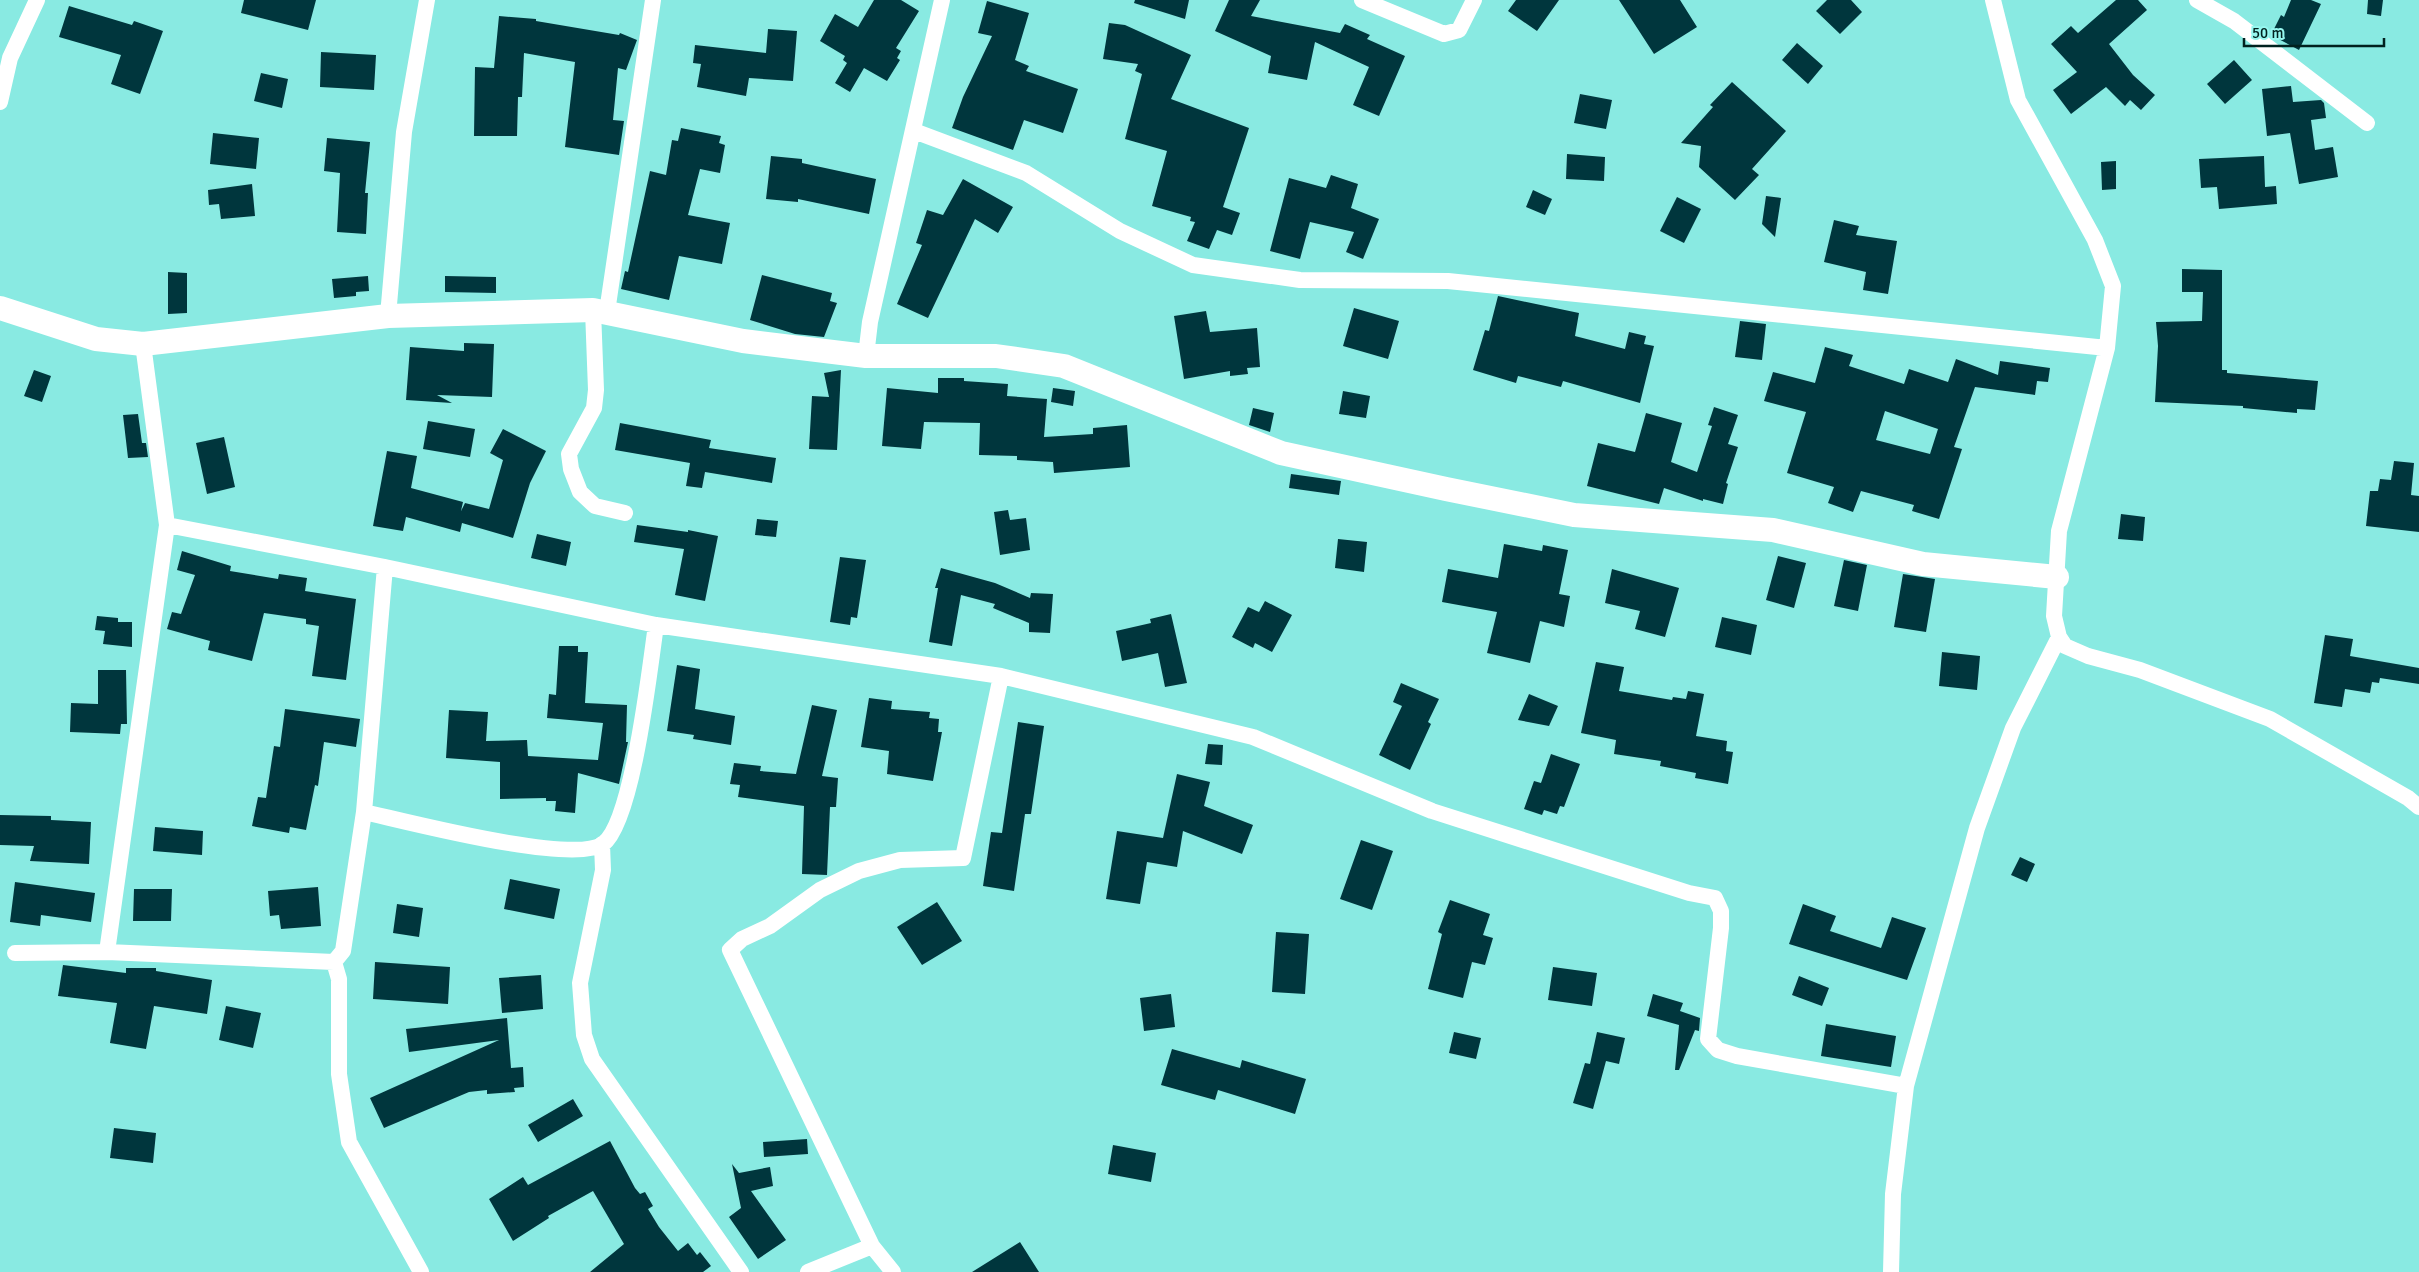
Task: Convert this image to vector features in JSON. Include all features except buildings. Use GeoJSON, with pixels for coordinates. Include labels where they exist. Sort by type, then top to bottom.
{"type":"FeatureCollection","features":[{"type":"Feature","properties":{"kind":"street"},"geometry":{"type":"LineString","coordinates":[[0,102],[5,57],[37,0]]}},
{"type":"Feature","properties":{"kind":"street"},"geometry":{"type":"LineString","coordinates":[[388,316],[404,132],[427,0]]}},
{"type":"Feature","properties":{"kind":"street"},"geometry":{"type":"LineString","coordinates":[[625,513],[595,506],[580,492],[570,470],[569,454],[594,408],[600,311],[653,0]]}},
{"type":"Feature","properties":{"kind":"street"},"geometry":{"type":"LineString","coordinates":[[866,356],[870,322],[942,0]]}},
{"type":"Feature","properties":{"kind":"street"},"geometry":{"type":"LineString","coordinates":[[1362,0],[1444,34],[1459,30],[1474,0]]}},
{"type":"Feature","properties":{"kind":"street"},"geometry":{"type":"LineString","coordinates":[[1993,0],[2018,100],[2095,240],[2113,286],[2107,348],[2059,531],[2054,616],[2059,637],[2065,646],[2088,656],[2140,670],[2270,719],[2408,798],[2419,807]]}},
{"type":"Feature","properties":{"kind":"street"},"geometry":{"type":"LineString","coordinates":[[2196,0],[2234,21],[2367,123]]}},
{"type":"Feature","properties":{"kind":"street"},"geometry":{"type":"LineString","coordinates":[[914,131],[1026,173],[1120,231],[1193,265],[1300,280],[1448,281],[2107,348]]}},
{"type":"Feature","properties":{"kind":"street"},"geometry":{"type":"LineString","coordinates":[[0,308],[96,340],[143,344],[388,316],[600,311],[743,341],[866,356],[996,356],[1064,366],[1281,453],[1574,515],[1773,530],[1923,564],[2056,577]]}},
{"type":"Feature","properties":{"kind":"street"},"geometry":{"type":"LineString","coordinates":[[107,952],[167,525],[143,344]]}},
{"type":"Feature","properties":{"kind":"street"},"geometry":{"type":"LineString","coordinates":[[167,525],[385,567],[656,624],[1001,676],[1253,737],[1432,811],[1689,893],[1715,898],[1722,911],[1708,1039],[1718,1050],[1737,1056],[1906,1086]]}},
{"type":"Feature","properties":{"kind":"street"},"geometry":{"type":"LineString","coordinates":[[334,962],[343,952],[364,812],[385,567]]}},
{"type":"Feature","properties":{"kind":"street"},"geometry":{"type":"LineString","coordinates":[[364,812],[538,848],[576,851],[602,844],[615,829],[629,786],[656,624]]}},
{"type":"Feature","properties":{"kind":"street"},"geometry":{"type":"LineString","coordinates":[[1891,1272],[1893,1194],[1906,1086],[1977,828],[2013,728],[2059,637]]}},
{"type":"Feature","properties":{"kind":"street"},"geometry":{"type":"LineString","coordinates":[[893,1272],[872,1246],[730,950],[742,939],[770,926],[820,890],[859,871],[900,860],[963,858],[1001,676]]}},
{"type":"Feature","properties":{"kind":"street"},"geometry":{"type":"LineString","coordinates":[[602,844],[603,870],[580,983],[584,1035],[592,1059],[741,1272]]}},
{"type":"Feature","properties":{"kind":"street"},"geometry":{"type":"LineString","coordinates":[[576,851],[603,870]]}},
{"type":"Feature","properties":{"kind":"street"},"geometry":{"type":"LineString","coordinates":[[16,953],[107,952],[334,962]]}},
{"type":"Feature","properties":{"kind":"street"},"geometry":{"type":"LineString","coordinates":[[334,962],[339,978],[339,1074],[350,1142],[422,1272]]}},
{"type":"Feature","properties":{"kind":"street"},"geometry":{"type":"LineString","coordinates":[[808,1272],[872,1246]]}}]}
